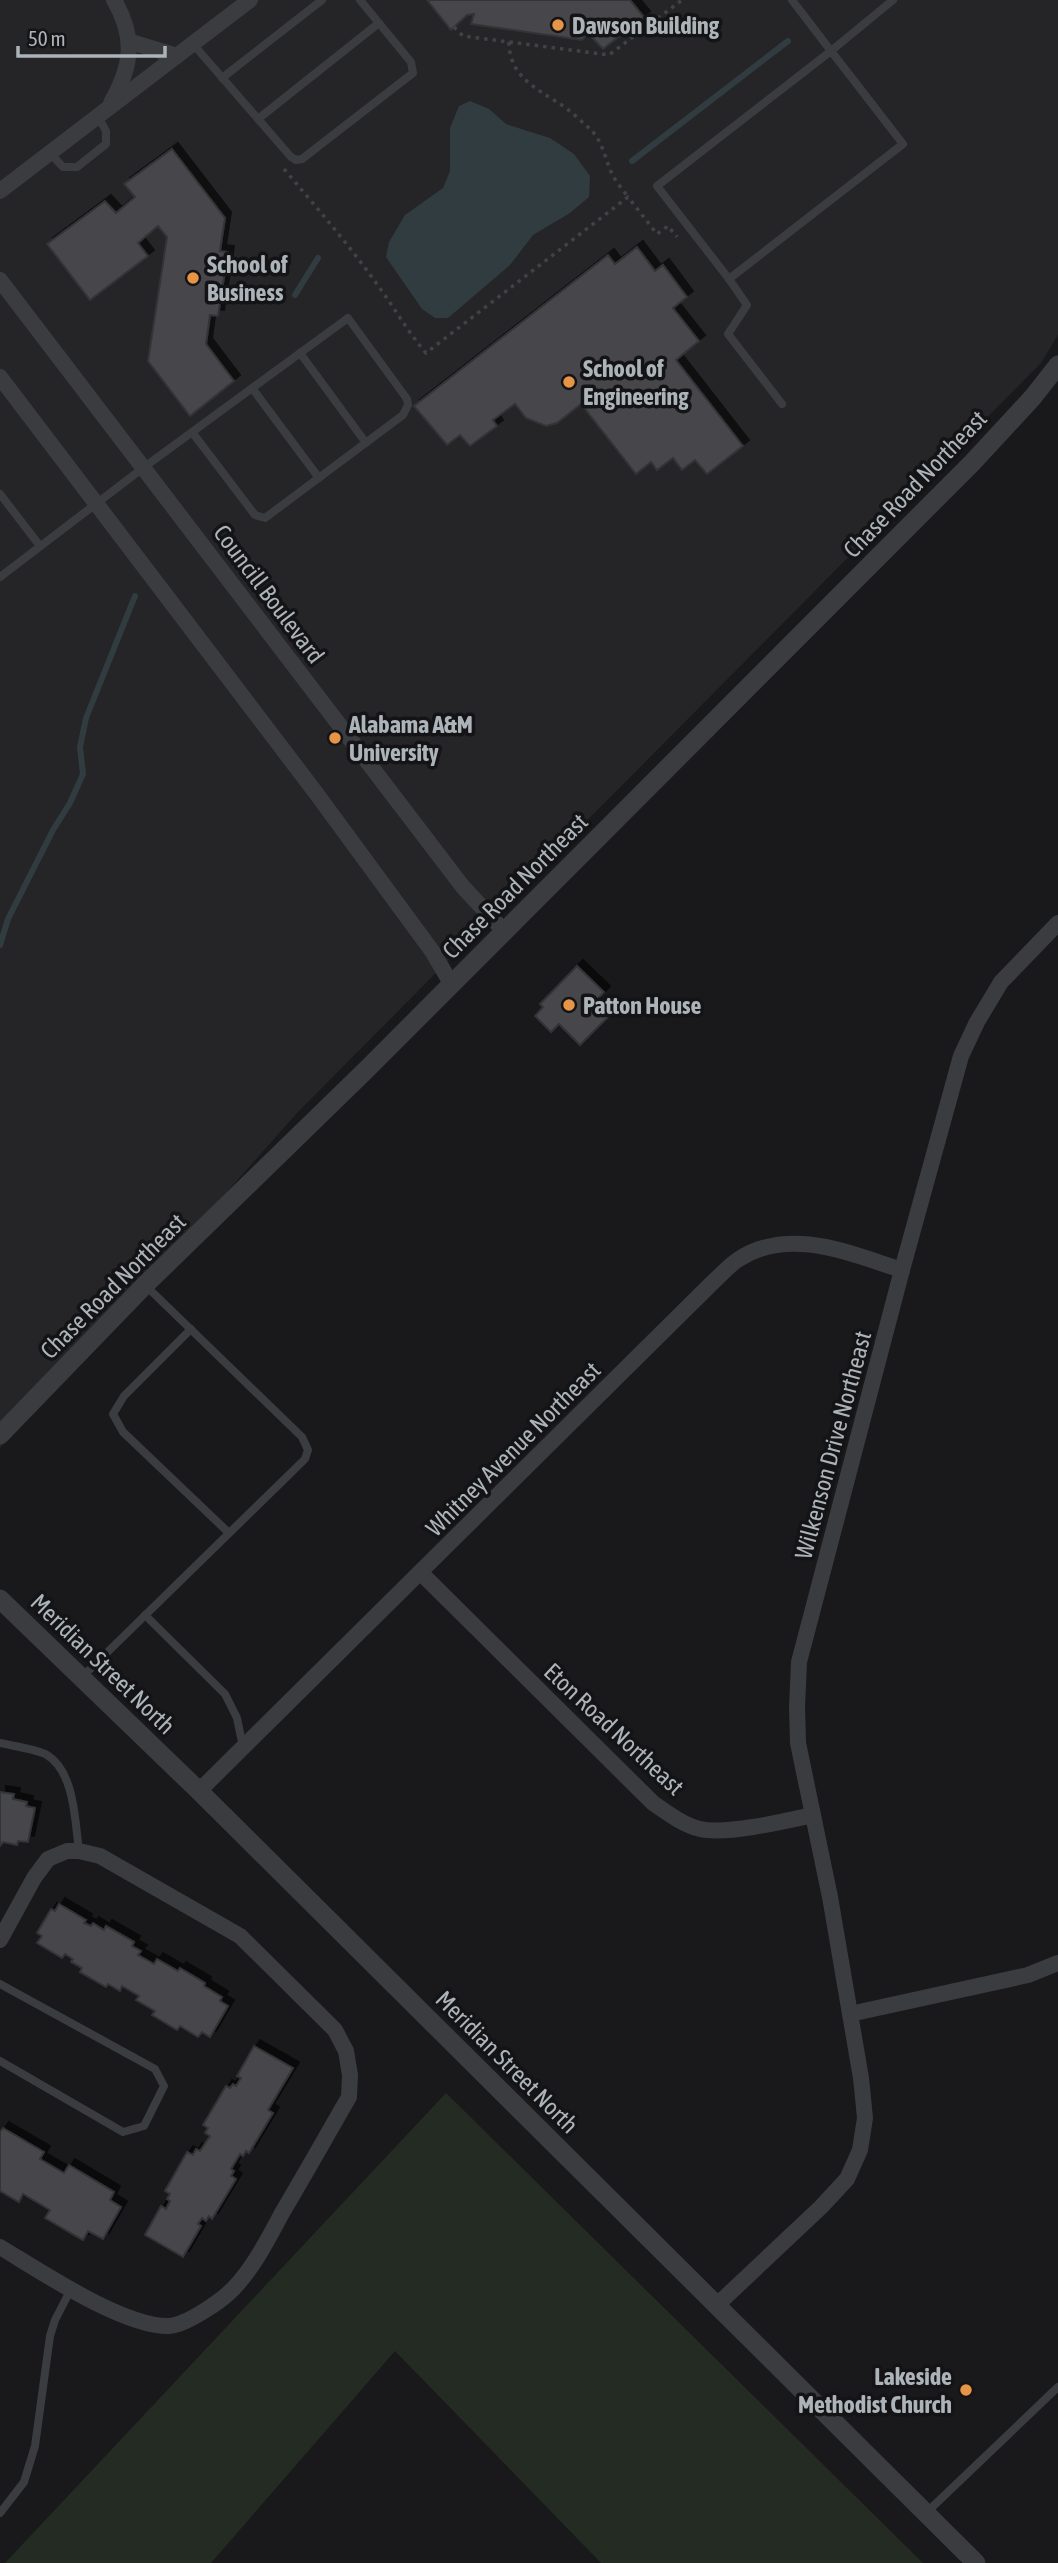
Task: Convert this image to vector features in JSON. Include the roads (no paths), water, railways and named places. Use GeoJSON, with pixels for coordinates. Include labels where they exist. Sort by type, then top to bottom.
{"type":"FeatureCollection","features":[{"type":"Feature","properties":{"kind":"street"},"geometry":{"type":"LineString","coordinates":[[0,191],[250,0]]}},
{"type":"Feature","properties":{"kind":"street"},"geometry":{"type":"LineString","coordinates":[[103,113],[119,90],[131,42],[116,1]]}},
{"type":"Feature","properties":{"kind":"street"},"geometry":{"type":"LineString","coordinates":[[131,42],[177,56]]}},
{"type":"Feature","properties":{"kind":"street","name":"Councill Boulevard"},"geometry":{"type":"LineString","coordinates":[[0,280],[463,887],[505,932]]}},
{"type":"Feature","properties":{"kind":"street","name":"Chase Road Northeast"},"geometry":{"type":"LineString","coordinates":[[0,1436],[145,1285],[452,985],[972,463],[1033,397],[1058,365]]}},
{"type":"Feature","properties":{"kind":"street"},"geometry":{"type":"LineString","coordinates":[[0,377],[316,793],[432,951],[452,985]]}},
{"type":"Feature","properties":{"kind":"street","name":"Wilkenson Drive Northeast"},"geometry":{"type":"LineString","coordinates":[[717,2305],[847,2179],[860,2150],[865,2118],[861,2078],[798,1743],[799,1662],[961,1056],[976,1022],[1001,982],[1058,923]]}},
{"type":"Feature","properties":{"kind":"street","name":"Whitney Avenue Northeast"},"geometry":{"type":"LineString","coordinates":[[199,1791],[710,1284],[739,1259],[769,1245],[800,1242],[835,1249],[902,1270]]}},
{"type":"Feature","properties":{"kind":"street","name":"Eton Road Northeast"},"geometry":{"type":"LineString","coordinates":[[421,1573],[653,1803],[668,1814],[701,1829],[757,1826],[813,1815]]}},
{"type":"Feature","properties":{"kind":"street"},"geometry":{"type":"LineString","coordinates":[[0,1583],[20,1618]]}},
{"type":"Feature","properties":{"kind":"street","name":"Meridian Street North"},"geometry":{"type":"LineString","coordinates":[[0,1599],[199,1791],[926,2513],[968,2558]]}},
{"type":"Feature","properties":{"kind":"street"},"geometry":{"type":"LineString","coordinates":[[0,1608],[20,1618]]}},
{"type":"Feature","properties":{"kind":"street"},"geometry":{"type":"LineString","coordinates":[[0,2247],[71,2289],[146,2323],[171,2326],[213,2306],[233,2289],[255,2260],[349,2097],[350,2075],[346,2051],[335,2030],[240,1936],[100,1856],[79,1851],[66,1852],[48,1859],[2,1930]]}},
{"type":"Feature","properties":{"kind":"street"},"geometry":{"type":"LineString","coordinates":[[850,2014],[1028,1975],[1058,1963]]}},
{"type":"Feature","properties":{"kind":"lane"},"geometry":{"type":"LineString","coordinates":[[222,78],[322,0]]}},
{"type":"Feature","properties":{"kind":"lane"},"geometry":{"type":"LineString","coordinates":[[193,44],[291,157],[302,159],[413,72],[411,62],[360,0]]}},
{"type":"Feature","properties":{"kind":"lane"},"geometry":{"type":"LineString","coordinates":[[729,278],[903,144],[792,0]]}},
{"type":"Feature","properties":{"kind":"lane"},"geometry":{"type":"LineString","coordinates":[[782,404],[728,334],[747,304],[657,186],[831,51],[892,0]]}},
{"type":"Feature","properties":{"kind":"lane"},"geometry":{"type":"LineString","coordinates":[[258,119],[379,23]]}},
{"type":"Feature","properties":{"kind":"lane"},"geometry":{"type":"LineString","coordinates":[[50,153],[64,167],[77,167],[106,144],[103,113]]}},
{"type":"Feature","properties":{"kind":"lane"},"geometry":{"type":"LineString","coordinates":[[0,577],[143,468],[192,432],[252,388],[348,318],[407,398],[408,405],[403,415],[265,518],[255,515],[192,432]]}},
{"type":"Feature","properties":{"kind":"lane"},"geometry":{"type":"LineString","coordinates":[[300,353],[366,443]]}},
{"type":"Feature","properties":{"kind":"lane"},"geometry":{"type":"LineString","coordinates":[[252,388],[319,478]]}},
{"type":"Feature","properties":{"kind":"lane"},"geometry":{"type":"LineString","coordinates":[[0,494],[40,546]]}},
{"type":"Feature","properties":{"kind":"lane"},"geometry":{"type":"LineString","coordinates":[[80,1678],[305,1459],[308,1450],[302,1437],[145,1285]]}},
{"type":"Feature","properties":{"kind":"lane"},"geometry":{"type":"LineString","coordinates":[[191,1329],[124,1396],[113,1414],[123,1432],[229,1533]]}},
{"type":"Feature","properties":{"kind":"lane"},"geometry":{"type":"LineString","coordinates":[[145,1615],[225,1694],[237,1718],[243,1748]]}},
{"type":"Feature","properties":{"kind":"lane"},"geometry":{"type":"LineString","coordinates":[[0,1743],[48,1755],[64,1775],[71,1794],[79,1851]]}},
{"type":"Feature","properties":{"kind":"lane"},"geometry":{"type":"LineString","coordinates":[[0,1984],[155,2069],[164,2086],[144,2126],[123,2132],[0,2061]]}},
{"type":"Feature","properties":{"kind":"lane"},"geometry":{"type":"LineString","coordinates":[[0,2514],[24,2482],[35,2446],[50,2336],[71,2289]]}},
{"type":"Feature","properties":{"kind":"lane"},"geometry":{"type":"LineString","coordinates":[[926,2513],[1058,2387]]}},
{"type":"Feature","properties":{"kind":"waterway"},"geometry":{"type":"LineString","coordinates":[[632,161],[788,41]]}},
{"type":"Feature","properties":{"kind":"waterway"},"geometry":{"type":"LineString","coordinates":[[295,295],[318,258]]}},
{"type":"Feature","properties":{"kind":"waterway"},"geometry":{"type":"LineString","coordinates":[[0,945],[8,919],[83,774],[80,747],[86,718],[135,596]]}},
{"type":"Feature","properties":{"kind":"place","name":"Dawson Building"},"geometry":{"type":"Point","coordinates":[558,25]}},
{"type":"Feature","properties":{"kind":"place","name":"School of Business"},"geometry":{"type":"Point","coordinates":[193,278]}},
{"type":"Feature","properties":{"kind":"place","name":"School of Engineering"},"geometry":{"type":"Point","coordinates":[569,382]}},
{"type":"Feature","properties":{"kind":"place","name":"Alabama A&M University"},"geometry":{"type":"Point","coordinates":[335,738]}},
{"type":"Feature","properties":{"kind":"place","name":"Patton House"},"geometry":{"type":"Point","coordinates":[569,1005]}},
{"type":"Feature","properties":{"kind":"place","name":"Lakeside Methodist Church"},"geometry":{"type":"Point","coordinates":[966,2390]}}]}
